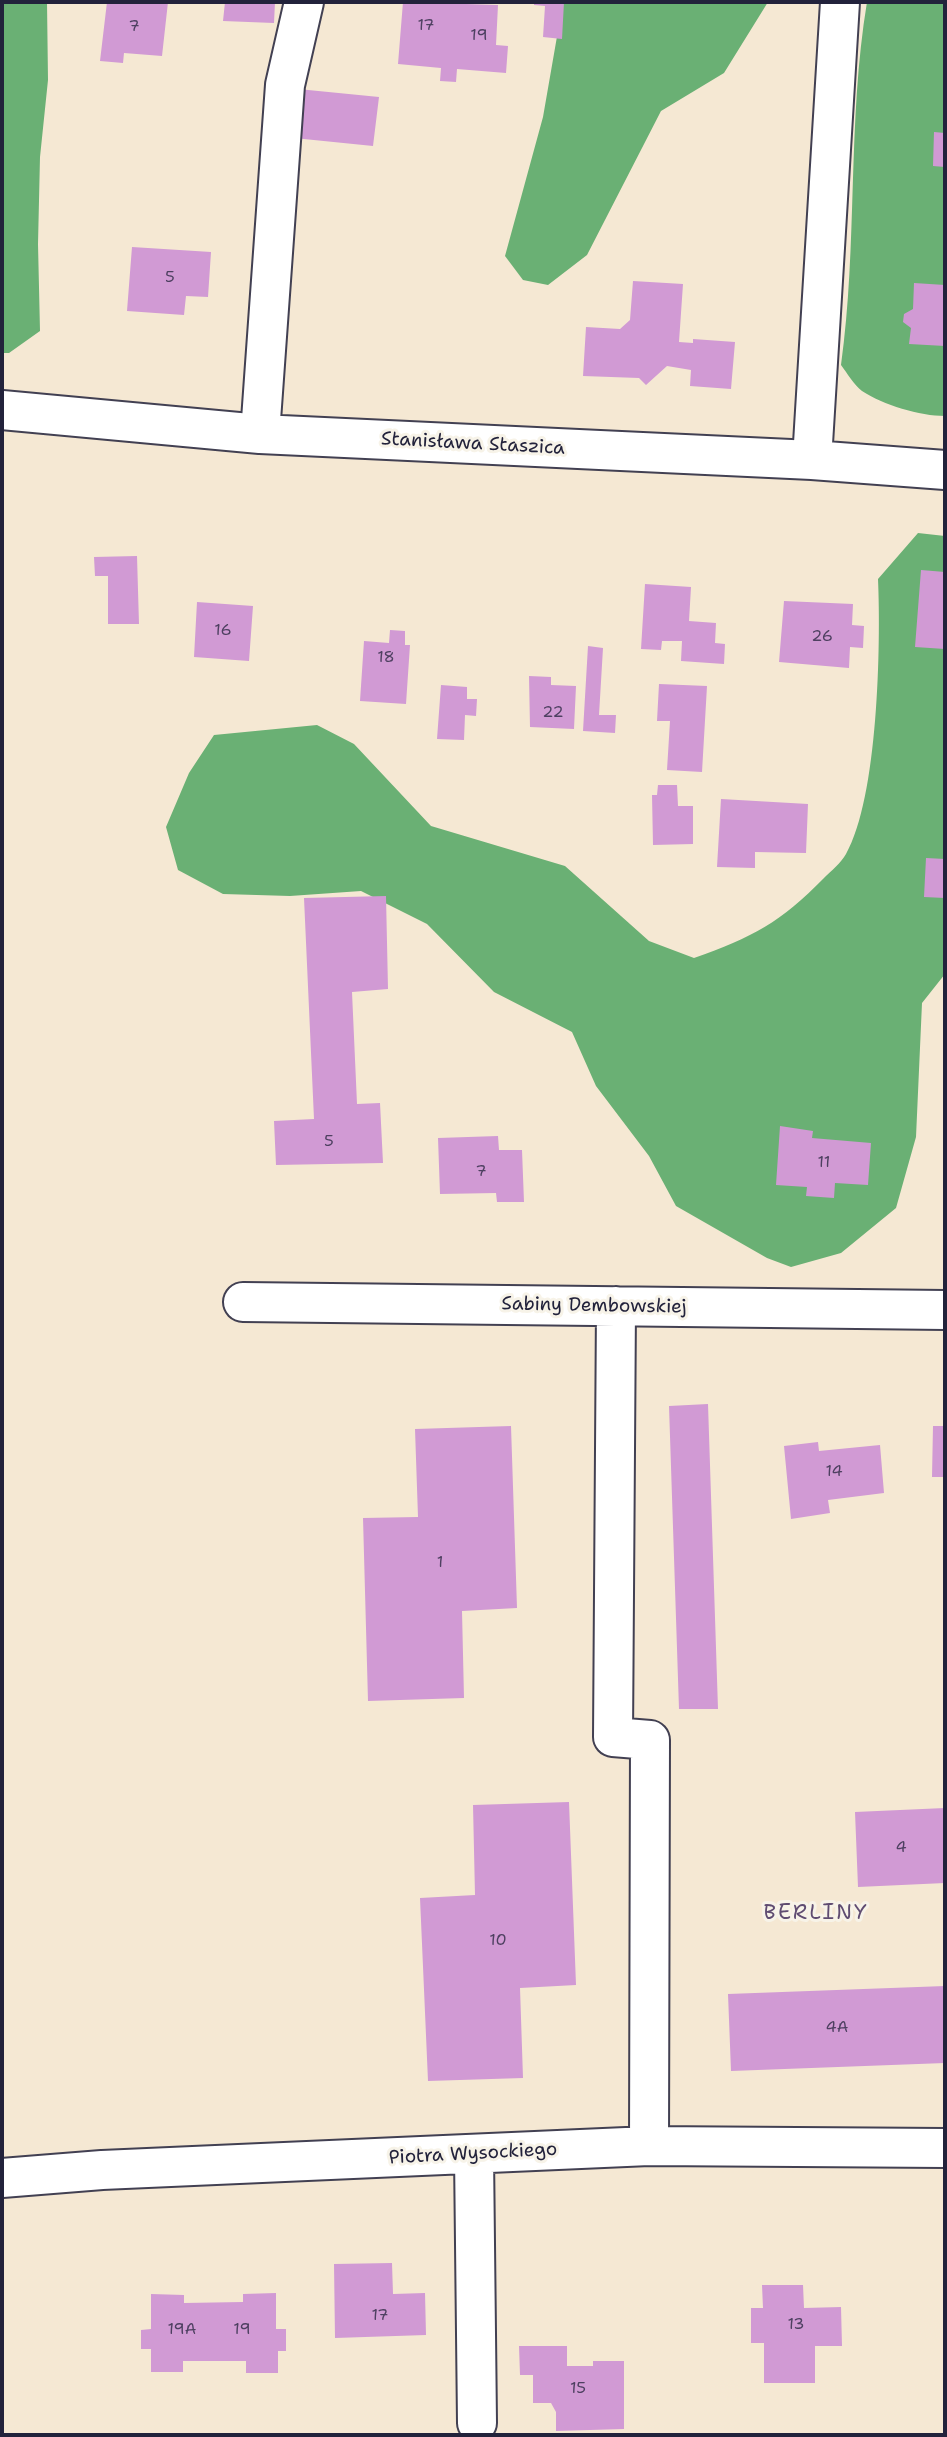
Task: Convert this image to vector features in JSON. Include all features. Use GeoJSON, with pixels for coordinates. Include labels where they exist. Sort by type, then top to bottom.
{"type":"FeatureCollection","features":[{"type":"Feature","properties":{"kind":"street"},"geometry":{"type":"LineString","coordinates":[[260,434],[285,85],[304,2]]}},
{"type":"Feature","properties":{"kind":"street"},"geometry":{"type":"LineString","coordinates":[[812,460],[841,2]]}},
{"type":"Feature","properties":{"kind":"street","name":"Stanisława Staszica"},"geometry":{"type":"LineString","coordinates":[[2,410],[260,434],[812,460],[945,470]]}},
{"type":"Feature","properties":{"kind":"street","name":"Sabiny Dembowskiej"},"geometry":{"type":"LineString","coordinates":[[243,1302],[945,1310]]}},
{"type":"Feature","properties":{"kind":"street"},"geometry":{"type":"LineString","coordinates":[[616,1306],[613,1737],[650,1740],[649,2146]]}},
{"type":"Feature","properties":{"kind":"street","name":"Piotra Wysockiego"},"geometry":{"type":"LineString","coordinates":[[2,2178],[102,2170],[649,2146],[945,2148]]}},
{"type":"Feature","properties":{"kind":"street"},"geometry":{"type":"LineString","coordinates":[[474,2154],[477,2423]]}},
{"type":"Feature","properties":{"kind":"green space"},"geometry":{"type":"Polygon","coordinates":[[[2,2],[47,2],[48,80],[40,157],[38,244],[40,331],[9,353],[2,353],[2,2]]]}},
{"type":"Feature","properties":{"kind":"green space"},"geometry":{"type":"Polygon","coordinates":[[[563,2],[768,2],[724,73],[661,111],[587,255],[548,285],[523,280],[505,256],[543,117],[563,2]]]}},
{"type":"Feature","properties":{"kind":"green space"},"geometry":{"type":"Polygon","coordinates":[[[867,2],[945,2],[945,416],[913,412],[871,396],[856,386],[841,365],[849,275],[857,92],[867,2]]]}},
{"type":"Feature","properties":{"kind":"green space"},"geometry":{"type":"Polygon","coordinates":[[[918,533],[945,536],[945,974],[922,1003],[916,1137],[896,1208],[841,1253],[791,1267],[767,1258],[676,1206],[649,1156],[596,1086],[572,1032],[494,992],[427,924],[361,891],[290,896],[223,894],[178,870],[166,827],[189,773],[214,735],[317,725],[354,744],[431,826],[565,866],[649,941],[694,958],[733,943],[765,927],[793,907],[836,867],[846,854],[857,829],[871,760],[878,681],[878,579],[918,533]]]}},
{"type":"Feature","properties":{"kind":"building"},"geometry":{"type":"Polygon","coordinates":[[[107,2],[168,2],[162,56],[124,53],[123,63],[100,61],[107,2]]]}},
{"type":"Feature","properties":{"kind":"building"},"geometry":{"type":"Polygon","coordinates":[[[225,2],[275,2],[274,23],[223,21],[225,2]]]}},
{"type":"Feature","properties":{"kind":"building"},"geometry":{"type":"Polygon","coordinates":[[[403,2],[498,5],[496,45],[508,46],[506,73],[457,69],[456,82],[440,81],[441,68],[398,64],[403,2]]]}},
{"type":"Feature","properties":{"kind":"building"},"geometry":{"type":"Polygon","coordinates":[[[534,2],[564,2],[562,39],[543,37],[545,6],[534,5],[534,2]]]}},
{"type":"Feature","properties":{"kind":"building"},"geometry":{"type":"Polygon","coordinates":[[[298,89],[379,97],[373,146],[294,138],[298,89]]]}},
{"type":"Feature","properties":{"kind":"building"},"geometry":{"type":"Polygon","coordinates":[[[934,132],[945,133],[945,167],[933,166],[934,132]]]}},
{"type":"Feature","properties":{"kind":"building"},"geometry":{"type":"Polygon","coordinates":[[[132,247],[211,252],[208,297],[186,296],[184,315],[127,311],[132,247]]]}},
{"type":"Feature","properties":{"kind":"building"},"geometry":{"type":"Polygon","coordinates":[[[633,281],[683,284],[679,342],[693,343],[693,339],[735,342],[731,389],[690,386],[691,370],[667,366],[646,385],[639,378],[583,376],[586,327],[620,329],[630,320],[633,281]]]}},
{"type":"Feature","properties":{"kind":"building"},"geometry":{"type":"Polygon","coordinates":[[[914,283],[945,285],[945,346],[909,344],[911,328],[903,322],[904,314],[913,309],[914,283]]]}},
{"type":"Feature","properties":{"kind":"building"},"geometry":{"type":"Polygon","coordinates":[[[137,556],[139,624],[108,624],[108,576],[95,576],[94,557],[137,556]]]}},
{"type":"Feature","properties":{"kind":"building"},"geometry":{"type":"Polygon","coordinates":[[[921,570],[945,572],[945,649],[915,647],[921,570]]]}},
{"type":"Feature","properties":{"kind":"building"},"geometry":{"type":"Polygon","coordinates":[[[645,584],[691,587],[689,621],[716,623],[715,643],[725,644],[724,664],[681,661],[682,641],[662,641],[661,650],[641,649],[645,584]]]}},
{"type":"Feature","properties":{"kind":"building"},"geometry":{"type":"Polygon","coordinates":[[[784,601],[853,604],[852,625],[864,626],[863,648],[850,647],[849,668],[779,662],[784,601]]]}},
{"type":"Feature","properties":{"kind":"building"},"geometry":{"type":"Polygon","coordinates":[[[197,602],[253,606],[249,661],[194,657],[197,602]]]}},
{"type":"Feature","properties":{"kind":"building"},"geometry":{"type":"Polygon","coordinates":[[[390,630],[405,631],[405,645],[410,645],[406,704],[360,701],[364,641],[389,643],[390,630]]]}},
{"type":"Feature","properties":{"kind":"building"},"geometry":{"type":"Polygon","coordinates":[[[588,646],[603,648],[599,715],[616,715],[615,733],[583,731],[588,646]]]}},
{"type":"Feature","properties":{"kind":"building"},"geometry":{"type":"Polygon","coordinates":[[[529,676],[551,677],[551,685],[576,686],[574,729],[530,727],[529,676]]]}},
{"type":"Feature","properties":{"kind":"building"},"geometry":{"type":"Polygon","coordinates":[[[659,684],[707,686],[702,772],[667,770],[670,721],[657,721],[659,684]]]}},
{"type":"Feature","properties":{"kind":"building"},"geometry":{"type":"Polygon","coordinates":[[[441,685],[467,687],[467,699],[477,699],[476,716],[465,715],[464,740],[437,739],[441,685]]]}},
{"type":"Feature","properties":{"kind":"building"},"geometry":{"type":"Polygon","coordinates":[[[658,785],[677,785],[678,806],[693,806],[693,844],[653,845],[652,795],[657,795],[658,785]]]}},
{"type":"Feature","properties":{"kind":"building"},"geometry":{"type":"Polygon","coordinates":[[[721,799],[808,804],[806,853],[755,852],[755,868],[717,867],[721,799]]]}},
{"type":"Feature","properties":{"kind":"building"},"geometry":{"type":"Polygon","coordinates":[[[926,858],[945,859],[945,898],[924,897],[926,858]]]}},
{"type":"Feature","properties":{"kind":"building"},"geometry":{"type":"Polygon","coordinates":[[[386,896],[388,989],[352,992],[357,1104],[380,1103],[383,1163],[276,1165],[274,1121],[314,1119],[304,898],[386,896]]]}},
{"type":"Feature","properties":{"kind":"building"},"geometry":{"type":"Polygon","coordinates":[[[780,1126],[813,1131],[812,1138],[871,1143],[868,1185],[835,1183],[834,1198],[806,1196],[807,1187],[776,1185],[780,1126]]]}},
{"type":"Feature","properties":{"kind":"building"},"geometry":{"type":"Polygon","coordinates":[[[498,1136],[499,1150],[522,1150],[524,1202],[497,1202],[496,1193],[440,1194],[438,1138],[498,1136]]]}},
{"type":"Feature","properties":{"kind":"building"},"geometry":{"type":"Polygon","coordinates":[[[708,1404],[718,1709],[679,1709],[669,1406],[708,1404]]]}},
{"type":"Feature","properties":{"kind":"building"},"geometry":{"type":"Polygon","coordinates":[[[511,1426],[517,1608],[462,1611],[464,1698],[368,1701],[363,1518],[418,1517],[415,1429],[511,1426]]]}},
{"type":"Feature","properties":{"kind":"building"},"geometry":{"type":"Polygon","coordinates":[[[933,1426],[945,1426],[945,1477],[932,1477],[933,1426]]]}},
{"type":"Feature","properties":{"kind":"building"},"geometry":{"type":"Polygon","coordinates":[[[818,1442],[819,1451],[880,1445],[884,1493],[828,1500],[830,1513],[791,1519],[784,1446],[818,1442]]]}},
{"type":"Feature","properties":{"kind":"building"},"geometry":{"type":"Polygon","coordinates":[[[569,1802],[576,1985],[520,1988],[523,2078],[428,2081],[420,1898],[475,1895],[473,1805],[569,1802]]]}},
{"type":"Feature","properties":{"kind":"building"},"geometry":{"type":"Polygon","coordinates":[[[945,1808],[945,1883],[858,1887],[855,1812],[945,1808]]]}},
{"type":"Feature","properties":{"kind":"building"},"geometry":{"type":"Polygon","coordinates":[[[945,1986],[945,2063],[731,2071],[728,1994],[945,1986]]]}},
{"type":"Feature","properties":{"kind":"building"},"geometry":{"type":"Polygon","coordinates":[[[392,2263],[393,2294],[425,2293],[426,2335],[335,2338],[334,2264],[392,2263]]]}},
{"type":"Feature","properties":{"kind":"building"},"geometry":{"type":"Polygon","coordinates":[[[762,2285],[803,2285],[804,2308],[841,2307],[842,2346],[815,2346],[815,2383],[764,2383],[764,2343],[751,2343],[751,2308],[763,2308],[762,2285]]]}},
{"type":"Feature","properties":{"kind":"building"},"geometry":{"type":"Polygon","coordinates":[[[276,2293],[276,2329],[286,2329],[286,2351],[278,2351],[278,2373],[246,2373],[246,2361],[183,2361],[183,2372],[151,2372],[151,2349],[141,2349],[141,2330],[151,2329],[151,2294],[184,2295],[184,2303],[243,2302],[243,2294],[276,2293]]]}},
{"type":"Feature","properties":{"kind":"building"},"geometry":{"type":"Polygon","coordinates":[[[519,2346],[567,2346],[567,2366],[593,2366],[593,2361],[624,2361],[624,2429],[556,2431],[556,2412],[551,2403],[533,2403],[533,2375],[520,2375],[519,2346]]]}},
{"type":"Feature","properties":{"kind":"district","name":"BERLINY"},"geometry":{"type":"Point","coordinates":[816,1914]}}]}
